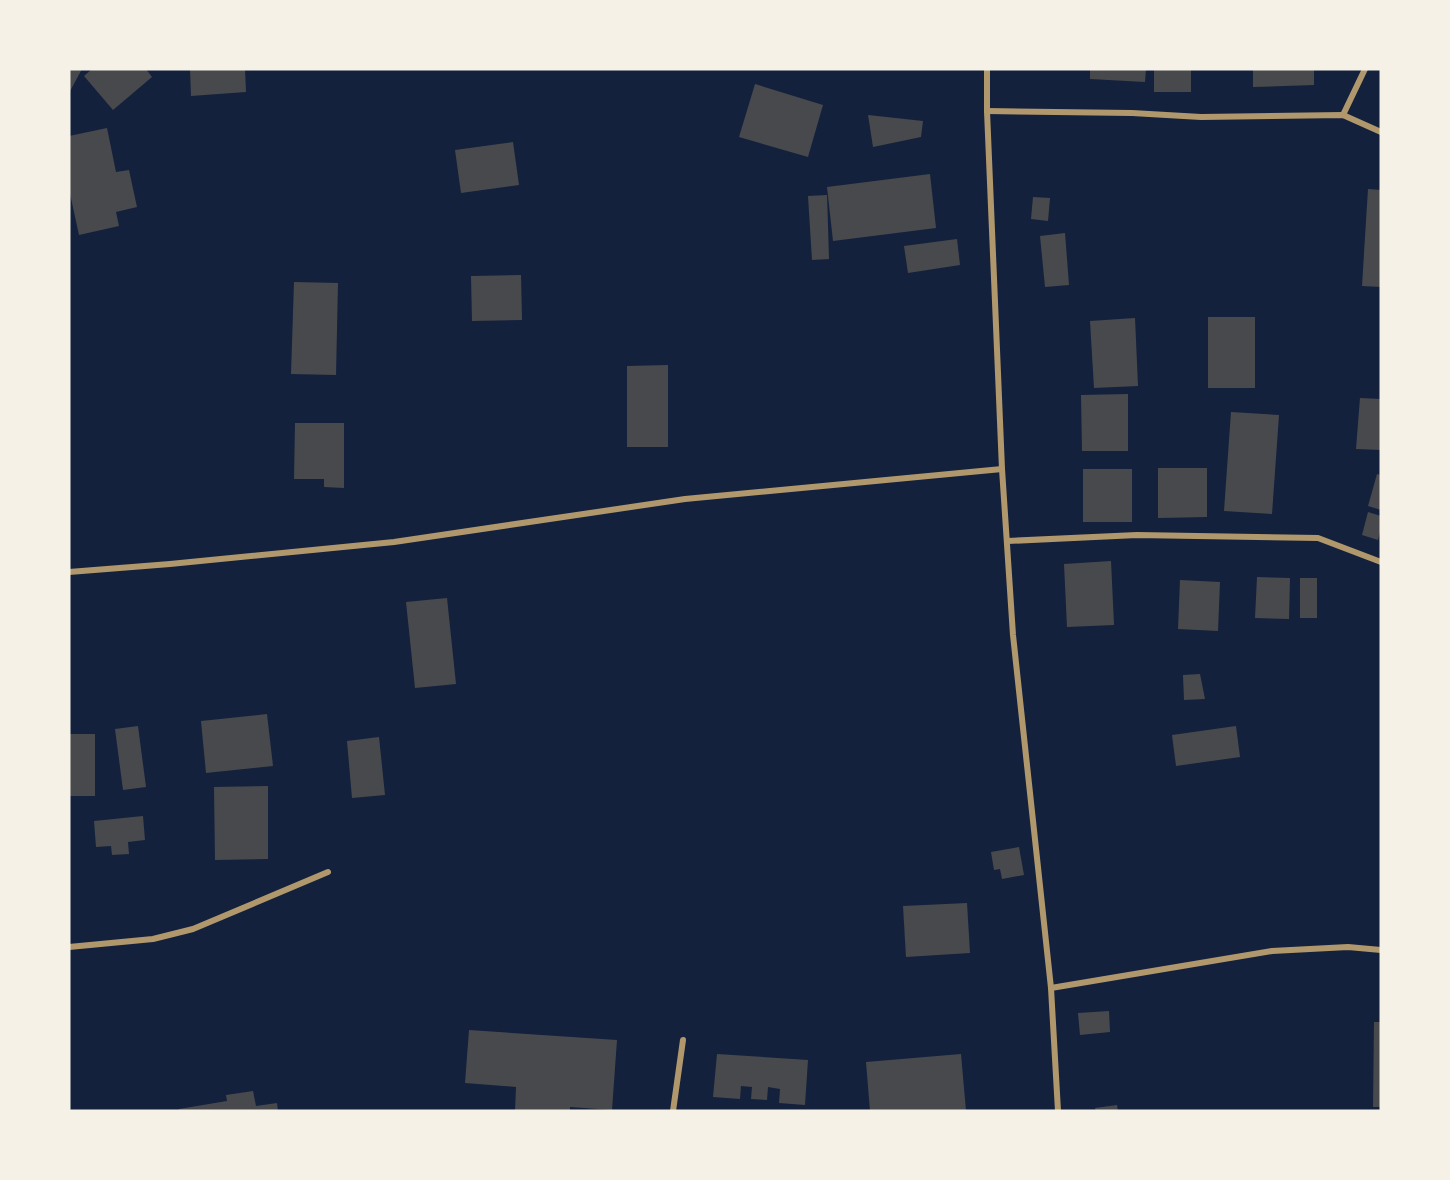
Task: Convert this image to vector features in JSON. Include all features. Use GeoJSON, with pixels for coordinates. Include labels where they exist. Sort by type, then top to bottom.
{"type":"FeatureCollection","features":[{"type":"Feature","properties":{"kind":"street"},"geometry":{"type":"LineString","coordinates":[[987,69],[1002,469],[1012,635],[1051,988],[1058,1111]]}},
{"type":"Feature","properties":{"kind":"street"},"geometry":{"type":"LineString","coordinates":[[1343,115],[1365,69]]}},
{"type":"Feature","properties":{"kind":"street"},"geometry":{"type":"LineString","coordinates":[[987,111],[1132,113],[1201,117],[1343,115],[1381,132]]}},
{"type":"Feature","properties":{"kind":"street"},"geometry":{"type":"LineString","coordinates":[[69,572],[394,542],[685,499],[1002,469]]}},
{"type":"Feature","properties":{"kind":"street"},"geometry":{"type":"LineString","coordinates":[[1008,542],[1137,535],[1318,538],[1381,562]]}},
{"type":"Feature","properties":{"kind":"street"},"geometry":{"type":"LineString","coordinates":[[69,947],[153,939],[193,929],[328,872]]}},
{"type":"Feature","properties":{"kind":"street"},"geometry":{"type":"LineString","coordinates":[[1051,988],[1272,951],[1348,947],[1381,950]]}},
{"type":"Feature","properties":{"kind":"street"},"geometry":{"type":"LineString","coordinates":[[673,1111],[683,1040]]}},
{"type":"Feature","properties":{"kind":"building"},"geometry":{"type":"Polygon","coordinates":[[[69,69],[82,69],[69,93],[69,69]]]}},
{"type":"Feature","properties":{"kind":"building"},"geometry":{"type":"Polygon","coordinates":[[[92,69],[146,69],[152,77],[113,110],[84,76],[92,69]]]}},
{"type":"Feature","properties":{"kind":"building"},"geometry":{"type":"Polygon","coordinates":[[[190,69],[245,69],[246,92],[191,96],[190,69]]]}},
{"type":"Feature","properties":{"kind":"building"},"geometry":{"type":"Polygon","coordinates":[[[1090,69],[1146,69],[1145,82],[1090,79],[1090,69]]]}},
{"type":"Feature","properties":{"kind":"building"},"geometry":{"type":"Polygon","coordinates":[[[1154,69],[1191,69],[1191,92],[1154,92],[1154,69]]]}},
{"type":"Feature","properties":{"kind":"building"},"geometry":{"type":"Polygon","coordinates":[[[1253,69],[1314,69],[1314,85],[1253,87],[1253,69]]]}},
{"type":"Feature","properties":{"kind":"building"},"geometry":{"type":"Polygon","coordinates":[[[755,84],[823,105],[808,157],[739,137],[755,84]]]}},
{"type":"Feature","properties":{"kind":"building"},"geometry":{"type":"Polygon","coordinates":[[[868,115],[923,121],[921,137],[873,147],[868,115]]]}},
{"type":"Feature","properties":{"kind":"building"},"geometry":{"type":"Polygon","coordinates":[[[107,128],[116,172],[129,170],[137,207],[116,212],[119,226],[79,235],[69,189],[69,136],[107,128]]]}},
{"type":"Feature","properties":{"kind":"building"},"geometry":{"type":"Polygon","coordinates":[[[513,142],[519,185],[461,193],[455,150],[513,142]]]}},
{"type":"Feature","properties":{"kind":"building"},"geometry":{"type":"Polygon","coordinates":[[[930,174],[936,228],[833,241],[827,187],[930,174]]]}},
{"type":"Feature","properties":{"kind":"building"},"geometry":{"type":"Polygon","coordinates":[[[1368,189],[1381,190],[1381,287],[1362,286],[1368,189]]]}},
{"type":"Feature","properties":{"kind":"building"},"geometry":{"type":"Polygon","coordinates":[[[827,195],[829,259],[812,260],[808,196],[827,195]]]}},
{"type":"Feature","properties":{"kind":"building"},"geometry":{"type":"Polygon","coordinates":[[[1033,197],[1050,198],[1048,221],[1031,219],[1033,197]]]}},
{"type":"Feature","properties":{"kind":"building"},"geometry":{"type":"Polygon","coordinates":[[[1065,233],[1069,285],[1045,287],[1040,236],[1065,233]]]}},
{"type":"Feature","properties":{"kind":"building"},"geometry":{"type":"Polygon","coordinates":[[[957,239],[960,265],[908,273],[904,246],[957,239]]]}},
{"type":"Feature","properties":{"kind":"building"},"geometry":{"type":"Polygon","coordinates":[[[521,275],[522,320],[472,321],[471,276],[521,275]]]}},
{"type":"Feature","properties":{"kind":"building"},"geometry":{"type":"Polygon","coordinates":[[[294,282],[338,283],[336,375],[291,374],[294,282]]]}},
{"type":"Feature","properties":{"kind":"building"},"geometry":{"type":"Polygon","coordinates":[[[1208,317],[1255,317],[1255,388],[1208,388],[1208,317]]]}},
{"type":"Feature","properties":{"kind":"building"},"geometry":{"type":"Polygon","coordinates":[[[1135,318],[1138,386],[1094,388],[1090,321],[1135,318]]]}},
{"type":"Feature","properties":{"kind":"building"},"geometry":{"type":"Polygon","coordinates":[[[668,365],[668,447],[627,447],[627,366],[668,365]]]}},
{"type":"Feature","properties":{"kind":"building"},"geometry":{"type":"Polygon","coordinates":[[[1128,394],[1128,451],[1082,451],[1081,395],[1128,394]]]}},
{"type":"Feature","properties":{"kind":"building"},"geometry":{"type":"Polygon","coordinates":[[[1360,398],[1381,399],[1381,450],[1356,449],[1360,398]]]}},
{"type":"Feature","properties":{"kind":"building"},"geometry":{"type":"Polygon","coordinates":[[[1231,412],[1279,415],[1272,514],[1224,511],[1231,412]]]}},
{"type":"Feature","properties":{"kind":"building"},"geometry":{"type":"Polygon","coordinates":[[[295,423],[344,423],[344,488],[324,487],[324,479],[294,479],[295,423]]]}},
{"type":"Feature","properties":{"kind":"building"},"geometry":{"type":"Polygon","coordinates":[[[1158,468],[1207,468],[1207,517],[1158,518],[1158,468]]]}},
{"type":"Feature","properties":{"kind":"building"},"geometry":{"type":"Polygon","coordinates":[[[1083,469],[1132,469],[1132,522],[1083,522],[1083,469]]]}},
{"type":"Feature","properties":{"kind":"building"},"geometry":{"type":"Polygon","coordinates":[[[1377,474],[1381,475],[1381,510],[1368,506],[1377,474]]]}},
{"type":"Feature","properties":{"kind":"building"},"geometry":{"type":"Polygon","coordinates":[[[1368,512],[1381,516],[1378,540],[1362,535],[1368,512]]]}},
{"type":"Feature","properties":{"kind":"building"},"geometry":{"type":"Polygon","coordinates":[[[1111,561],[1114,625],[1067,627],[1064,564],[1111,561]]]}},
{"type":"Feature","properties":{"kind":"building"},"geometry":{"type":"Polygon","coordinates":[[[1257,577],[1290,578],[1289,619],[1255,618],[1257,577]]]}},
{"type":"Feature","properties":{"kind":"building"},"geometry":{"type":"Polygon","coordinates":[[[1300,578],[1317,578],[1317,618],[1300,618],[1300,578]]]}},
{"type":"Feature","properties":{"kind":"building"},"geometry":{"type":"Polygon","coordinates":[[[1180,580],[1220,582],[1218,631],[1178,629],[1180,580]]]}},
{"type":"Feature","properties":{"kind":"building"},"geometry":{"type":"Polygon","coordinates":[[[447,598],[456,684],[415,688],[406,602],[447,598]]]}},
{"type":"Feature","properties":{"kind":"building"},"geometry":{"type":"Polygon","coordinates":[[[1200,674],[1205,699],[1184,700],[1183,675],[1200,674]]]}},
{"type":"Feature","properties":{"kind":"building"},"geometry":{"type":"Polygon","coordinates":[[[267,714],[273,766],[206,773],[201,721],[267,714]]]}},
{"type":"Feature","properties":{"kind":"building"},"geometry":{"type":"Polygon","coordinates":[[[138,726],[146,787],[123,790],[115,729],[138,726]]]}},
{"type":"Feature","properties":{"kind":"building"},"geometry":{"type":"Polygon","coordinates":[[[1236,726],[1240,757],[1176,766],[1172,735],[1236,726]]]}},
{"type":"Feature","properties":{"kind":"building"},"geometry":{"type":"Polygon","coordinates":[[[69,734],[95,734],[95,796],[69,796],[69,734]]]}},
{"type":"Feature","properties":{"kind":"building"},"geometry":{"type":"Polygon","coordinates":[[[379,737],[385,795],[352,798],[347,741],[379,737]]]}},
{"type":"Feature","properties":{"kind":"building"},"geometry":{"type":"Polygon","coordinates":[[[268,786],[268,859],[215,860],[214,787],[268,786]]]}},
{"type":"Feature","properties":{"kind":"building"},"geometry":{"type":"Polygon","coordinates":[[[143,816],[145,840],[128,842],[129,854],[112,855],[111,846],[96,847],[94,821],[143,816]]]}},
{"type":"Feature","properties":{"kind":"building"},"geometry":{"type":"Polygon","coordinates":[[[1019,847],[1024,875],[1002,879],[1000,869],[994,870],[991,852],[1019,847]]]}},
{"type":"Feature","properties":{"kind":"building"},"geometry":{"type":"Polygon","coordinates":[[[967,903],[970,953],[906,957],[903,906],[967,903]]]}},
{"type":"Feature","properties":{"kind":"building"},"geometry":{"type":"Polygon","coordinates":[[[1109,1011],[1110,1032],[1080,1035],[1078,1013],[1109,1011]]]}},
{"type":"Feature","properties":{"kind":"building"},"geometry":{"type":"Polygon","coordinates":[[[1374,1022],[1381,1022],[1381,1107],[1373,1107],[1374,1022]]]}},
{"type":"Feature","properties":{"kind":"building"},"geometry":{"type":"Polygon","coordinates":[[[469,1030],[617,1040],[612,1110],[570,1107],[570,1111],[515,1111],[516,1087],[465,1083],[469,1030]]]}},
{"type":"Feature","properties":{"kind":"building"},"geometry":{"type":"Polygon","coordinates":[[[717,1054],[808,1060],[805,1105],[779,1103],[780,1089],[768,1087],[767,1100],[751,1099],[752,1087],[741,1086],[740,1099],[713,1097],[717,1054]]]}},
{"type":"Feature","properties":{"kind":"building"},"geometry":{"type":"Polygon","coordinates":[[[961,1054],[966,1111],[870,1111],[866,1062],[961,1054]]]}},
{"type":"Feature","properties":{"kind":"building"},"geometry":{"type":"Polygon","coordinates":[[[253,1091],[256,1106],[277,1103],[278,1111],[179,1111],[179,1109],[227,1101],[226,1095],[253,1091]]]}},
{"type":"Feature","properties":{"kind":"building"},"geometry":{"type":"Polygon","coordinates":[[[1117,1105],[1118,1111],[1096,1111],[1095,1108],[1117,1105]]]}}]}
